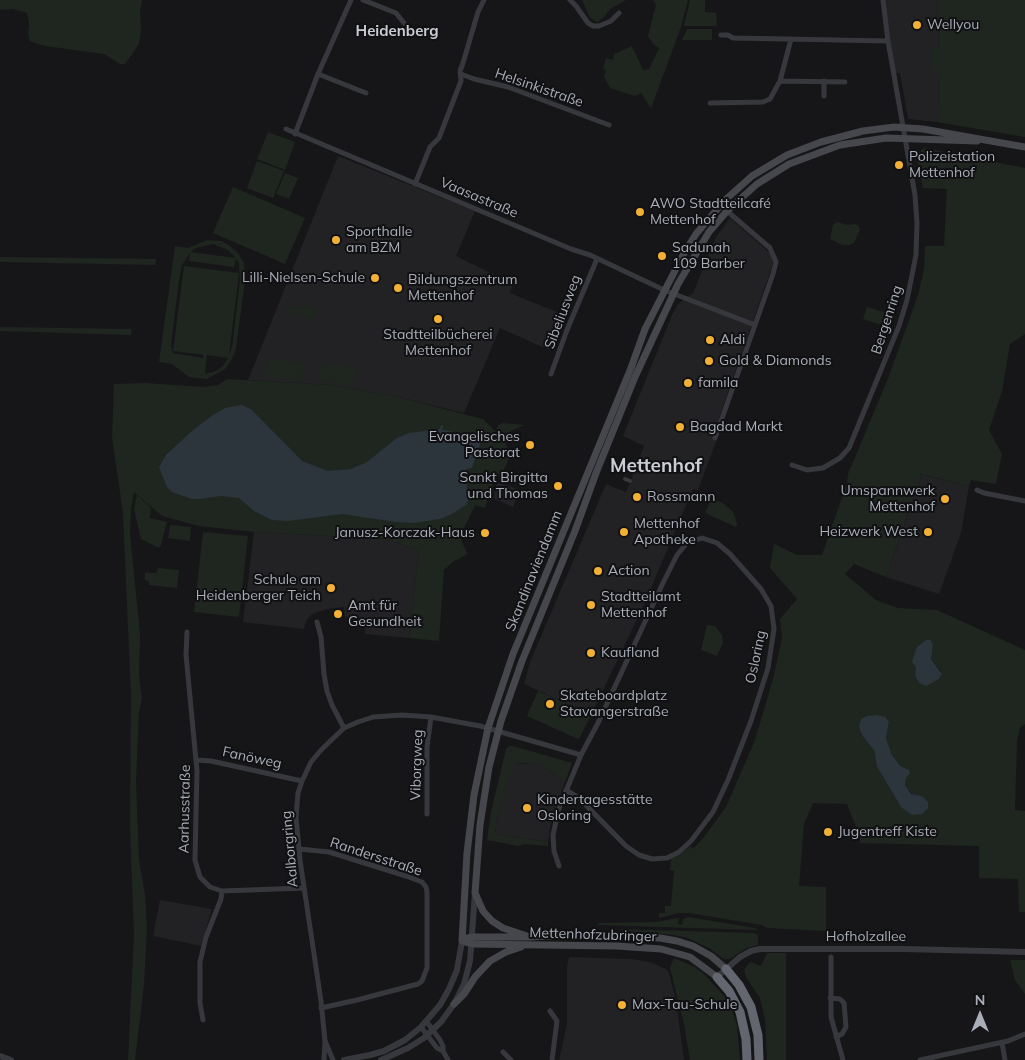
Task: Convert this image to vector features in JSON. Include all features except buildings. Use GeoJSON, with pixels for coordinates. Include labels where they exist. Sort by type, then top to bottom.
{"type":"FeatureCollection","features":[{"type":"Feature","properties":{"kind":"highway"},"geometry":{"type":"LineString","coordinates":[[726,969],[739,985],[751,1007],[758,1035],[760,1060]]}},
{"type":"Feature","properties":{"kind":"highway"},"geometry":{"type":"LineString","coordinates":[[717,977],[729,991],[740,1012],[746,1039],[747,1060]]}},
{"type":"Feature","properties":{"kind":"main road","name":"Skandinaviendamm"},"geometry":{"type":"LineString","coordinates":[[462,940],[469,823],[488,728],[518,643],[631,368],[645,329],[664,290],[696,234],[724,201],[752,176],[787,155],[821,142],[863,131],[904,127],[1025,147]]}},
{"type":"Feature","properties":{"kind":"main road","name":"Skandinaviendamm"},"geometry":{"type":"LineString","coordinates":[[475,893],[480,825],[489,768],[517,674],[635,377],[674,293],[709,232],[727,211],[766,178],[807,156],[847,143],[905,137],[996,142]]}},
{"type":"Feature","properties":{"kind":"main road"},"geometry":{"type":"LineString","coordinates":[[475,893],[483,911],[492,921],[529,941]]}},
{"type":"Feature","properties":{"kind":"main road","name":"Mettenhofzubringer"},"geometry":{"type":"LineString","coordinates":[[529,941],[566,935],[668,939],[685,943],[700,950],[711,956],[726,969]]}},
{"type":"Feature","properties":{"kind":"main road","name":"Mettenhofzubringer"},"geometry":{"type":"LineString","coordinates":[[462,940],[529,941],[661,949],[690,957],[717,977]]}},
{"type":"Feature","properties":{"kind":"main road"},"geometry":{"type":"LineString","coordinates":[[454,1004],[490,961],[529,941]]}},
{"type":"Feature","properties":{"kind":"street"},"geometry":{"type":"LineString","coordinates":[[295,134],[318,74],[351,0]]}},
{"type":"Feature","properties":{"kind":"street"},"geometry":{"type":"LineString","coordinates":[[363,0],[396,13],[404,23]]}},
{"type":"Feature","properties":{"kind":"street"},"geometry":{"type":"LineString","coordinates":[[416,184],[430,147],[438,138],[461,81],[462,62],[478,12],[484,0]]}},
{"type":"Feature","properties":{"kind":"street"},"geometry":{"type":"LineString","coordinates":[[570,0],[588,23],[593,26],[599,26],[612,21],[619,13]]}},
{"type":"Feature","properties":{"kind":"street","name":"Bergenring"},"geometry":{"type":"LineString","coordinates":[[792,465],[802,469],[818,469],[832,464],[844,454],[852,441],[899,326],[907,300],[917,247],[915,195],[888,40],[883,0]]}},
{"type":"Feature","properties":{"kind":"street"},"geometry":{"type":"LineString","coordinates":[[720,35],[728,35],[734,38],[888,40]]}},
{"type":"Feature","properties":{"kind":"street"},"geometry":{"type":"LineString","coordinates":[[710,103],[763,102],[770,99],[780,81],[791,39]]}},
{"type":"Feature","properties":{"kind":"street"},"geometry":{"type":"LineString","coordinates":[[318,74],[366,93]]}},
{"type":"Feature","properties":{"kind":"street","name":"Helsinkistraße"},"geometry":{"type":"LineString","coordinates":[[461,74],[508,87],[609,125]]}},
{"type":"Feature","properties":{"kind":"street"},"geometry":{"type":"LineString","coordinates":[[780,81],[845,82]]}},
{"type":"Feature","properties":{"kind":"street"},"geometry":{"type":"LineString","coordinates":[[824,81],[824,96]]}},
{"type":"Feature","properties":{"kind":"street","name":"Vaasastraße"},"geometry":{"type":"LineString","coordinates":[[286,130],[597,259],[664,290]]}},
{"type":"Feature","properties":{"kind":"street"},"geometry":{"type":"LineString","coordinates":[[715,438],[776,262],[770,248],[727,211]]}},
{"type":"Feature","properties":{"kind":"street","name":"Sibeliusweg"},"geometry":{"type":"LineString","coordinates":[[552,374],[567,330],[597,259]]}},
{"type":"Feature","properties":{"kind":"street"},"geometry":{"type":"LineString","coordinates":[[664,290],[755,324]]}},
{"type":"Feature","properties":{"kind":"street"},"geometry":{"type":"LineString","coordinates":[[977,490],[1025,501]]}},
{"type":"Feature","properties":{"kind":"street","name":"Osloring"},"geometry":{"type":"LineString","coordinates":[[559,866],[553,847],[553,834],[559,808],[566,790],[581,755],[677,555],[687,543],[695,539],[709,539],[717,543],[730,554],[761,589],[771,606],[774,629],[768,668],[751,721],[728,780],[713,812],[691,841],[679,852],[667,858],[652,859],[632,851],[579,798],[566,790]]}},
{"type":"Feature","properties":{"kind":"street"},"geometry":{"type":"LineString","coordinates":[[317,622],[327,691],[344,728]]}},
{"type":"Feature","properties":{"kind":"street","name":"Aarhusstraße"},"geometry":{"type":"LineString","coordinates":[[187,632],[186,650],[196,760],[195,860],[200,877],[210,886],[222,891]]}},
{"type":"Feature","properties":{"kind":"street","name":"Aalborgring"},"geometry":{"type":"LineString","coordinates":[[324,1060],[325,1041],[298,849],[296,812],[302,780],[317,755],[344,728],[366,719],[382,716],[431,717],[499,730],[581,755]]}},
{"type":"Feature","properties":{"kind":"street","name":"Viborgweg"},"geometry":{"type":"LineString","coordinates":[[427,814],[427,747],[431,717]]}},
{"type":"Feature","properties":{"kind":"street","name":"Fanöweg"},"geometry":{"type":"LineString","coordinates":[[196,760],[211,760],[302,780]]}},
{"type":"Feature","properties":{"kind":"street","name":"Randersstraße"},"geometry":{"type":"LineString","coordinates":[[298,849],[329,852],[406,876],[422,882],[427,892],[427,968],[422,981],[418,984],[321,1008]]}},
{"type":"Feature","properties":{"kind":"street"},"geometry":{"type":"LineString","coordinates":[[203,1020],[200,1003],[200,962],[206,937],[221,899],[222,891],[304,888]]}},
{"type":"Feature","properties":{"kind":"street","name":"Skandinaviendamm"},"geometry":{"type":"LineString","coordinates":[[380,1060],[408,1048],[430,1032],[441,1022],[454,1004],[466,977],[472,940],[475,893]]}},
{"type":"Feature","properties":{"kind":"street","name":"Skandinaviendamm"},"geometry":{"type":"LineString","coordinates":[[344,1060],[384,1050],[405,1040],[427,1022],[440,1005],[454,979],[460,959],[462,940]]}},
{"type":"Feature","properties":{"kind":"street","name":"Hofholzallee"},"geometry":{"type":"LineString","coordinates":[[717,977],[747,952],[765,949],[904,949],[1025,952]]}},
{"type":"Feature","properties":{"kind":"street"},"geometry":{"type":"LineString","coordinates":[[831,957],[831,1017],[843,1060]]}},
{"type":"Feature","properties":{"kind":"street"},"geometry":{"type":"LineString","coordinates":[[830,998],[840,999],[844,1003],[846,1029],[836,1037]]}},
{"type":"Feature","properties":{"kind":"street"},"geometry":{"type":"LineString","coordinates":[[550,1011],[557,1021],[552,1060]]}},
{"type":"Feature","properties":{"kind":"street"},"geometry":{"type":"LineString","coordinates":[[427,1022],[430,1032]]}},
{"type":"Feature","properties":{"kind":"street"},"geometry":{"type":"LineString","coordinates":[[421,1027],[430,1032],[443,1046],[443,1052],[448,1060]]}},
{"type":"Feature","properties":{"kind":"street"},"geometry":{"type":"LineString","coordinates":[[920,1060],[1002,1043],[1025,1034]]}},
{"type":"Feature","properties":{"kind":"street","name":"Aalborgring"},"geometry":{"type":"LineString","coordinates":[[325,1041],[332,1060]]}},
{"type":"Feature","properties":{"kind":"street"},"geometry":{"type":"LineString","coordinates":[[1002,1043],[1005,1060]]}},
{"type":"Feature","properties":{"kind":"street"},"geometry":{"type":"LineString","coordinates":[[503,1052],[511,1060]]}},
{"type":"Feature","properties":{"kind":"street"},"geometry":{"type":"LineString","coordinates":[[0,1056],[11,1060]]}},
{"type":"Feature","properties":{"kind":"shaded area"},"geometry":{"type":"Polygon","coordinates":[[[0,0],[142,0],[139,44],[125,64],[120,64],[104,54],[45,46],[30,41],[27,13],[13,9],[0,10],[0,0]]]}},
{"type":"Feature","properties":{"kind":"shaded area"},"geometry":{"type":"Polygon","coordinates":[[[582,0],[626,0],[610,9],[598,22],[589,16],[582,0]]]}},
{"type":"Feature","properties":{"kind":"shaded area"},"geometry":{"type":"Polygon","coordinates":[[[653,0],[688,0],[681,27],[651,108],[641,93],[635,96],[610,88],[604,77],[606,71],[603,68],[606,58],[613,60],[614,54],[632,46],[643,70],[649,69],[659,48],[653,44],[648,36],[656,5],[653,0]]]}},
{"type":"Feature","properties":{"kind":"shaded area"},"geometry":{"type":"Polygon","coordinates":[[[690,0],[705,0],[705,12],[716,13],[717,26],[684,26],[690,0]]]}},
{"type":"Feature","properties":{"kind":"shaded area"},"geometry":{"type":"Polygon","coordinates":[[[883,0],[937,0],[940,48],[931,48],[933,71],[939,71],[940,113],[937,122],[908,119],[900,73],[894,74],[883,0]]]}},
{"type":"Feature","properties":{"kind":"shaded area"},"geometry":{"type":"Polygon","coordinates":[[[937,0],[1025,0],[1025,137],[937,122],[940,113],[939,71],[932,71],[931,48],[940,48],[937,0]]]}},
{"type":"Feature","properties":{"kind":"shaded area"},"geometry":{"type":"Polygon","coordinates":[[[687,29],[712,29],[712,40],[682,40],[687,29]]]}},
{"type":"Feature","properties":{"kind":"shaded area"},"geometry":{"type":"Polygon","coordinates":[[[268,132],[295,142],[285,170],[257,159],[268,132]]]}},
{"type":"Feature","properties":{"kind":"shaded area"},"geometry":{"type":"Polygon","coordinates":[[[924,148],[1025,168],[1025,334],[1010,344],[1002,391],[989,430],[1002,454],[996,484],[971,480],[969,486],[920,474],[921,477],[886,577],[854,564],[845,574],[876,600],[898,608],[937,610],[1025,650],[1025,724],[1020,728],[1017,741],[1015,810],[1025,811],[1025,912],[1019,912],[1018,879],[979,878],[979,846],[860,843],[860,837],[847,804],[813,803],[804,824],[799,886],[826,887],[826,931],[768,928],[761,925],[689,913],[679,913],[659,918],[659,913],[665,913],[665,906],[671,906],[674,871],[670,870],[671,859],[690,846],[693,849],[726,807],[755,740],[773,679],[782,638],[780,619],[797,599],[770,568],[774,544],[797,555],[822,555],[847,483],[848,474],[889,376],[918,295],[924,269],[925,246],[944,246],[947,189],[923,188],[917,159],[918,154],[924,148]],[[933,645],[916,667],[915,675],[919,683],[939,679],[942,674],[931,659],[933,645]],[[889,722],[874,750],[877,767],[901,807],[922,796],[911,794],[905,785],[906,778],[892,755],[886,738],[889,722]]]}},
{"type":"Feature","properties":{"kind":"shaded area","name":"Bildungszentrum Mettenhof"},"geometry":{"type":"Polygon","coordinates":[[[338,156],[475,211],[456,256],[513,284],[510,293],[564,315],[549,350],[500,328],[464,413],[398,397],[331,385],[248,380],[338,156]]]}},
{"type":"Feature","properties":{"kind":"shaded area"},"geometry":{"type":"Polygon","coordinates":[[[257,161],[284,171],[273,198],[247,188],[257,161]]]}},
{"type":"Feature","properties":{"kind":"shaded area"},"geometry":{"type":"Polygon","coordinates":[[[285,173],[298,178],[289,199],[276,194],[285,173]]]}},
{"type":"Feature","properties":{"kind":"shaded area"},"geometry":{"type":"Polygon","coordinates":[[[233,187],[305,218],[285,264],[213,233],[233,187]]]}},
{"type":"Feature","properties":{"kind":"shaded area"},"geometry":{"type":"Polygon","coordinates":[[[730,218],[770,253],[773,259],[772,267],[715,429],[720,431],[698,490],[693,489],[642,609],[591,715],[524,684],[530,662],[606,484],[626,492],[644,446],[623,436],[672,315],[678,304],[693,293],[716,237],[730,218]]]}},
{"type":"Feature","properties":{"kind":"shaded area"},"geometry":{"type":"Polygon","coordinates":[[[837,222],[858,225],[860,229],[854,243],[842,245],[830,239],[833,225],[837,222]]]}},
{"type":"Feature","properties":{"kind":"shaded area"},"geometry":{"type":"Polygon","coordinates":[[[207,240],[222,241],[237,252],[244,263],[245,281],[236,348],[232,359],[225,369],[207,379],[189,377],[172,364],[159,362],[175,246],[188,248],[207,240]],[[213,244],[196,248],[191,252],[236,258],[228,250],[213,244]],[[190,253],[182,265],[171,346],[173,353],[203,358],[203,355],[173,351],[184,266],[239,273],[229,355],[232,347],[240,280],[239,263],[236,259],[234,267],[189,261],[190,253]],[[207,355],[205,374],[216,371],[223,366],[228,358],[207,355]]]}},
{"type":"Feature","properties":{"kind":"shaded area"},"geometry":{"type":"Polygon","coordinates":[[[0,257],[156,259],[155,265],[0,262],[0,257]]]}},
{"type":"Feature","properties":{"kind":"shaded area"},"geometry":{"type":"Polygon","coordinates":[[[284,307],[315,307],[315,318],[305,318],[303,313],[293,315],[285,312],[284,307]]]}},
{"type":"Feature","properties":{"kind":"shaded area"},"geometry":{"type":"Polygon","coordinates":[[[867,307],[891,314],[888,327],[863,319],[867,307]]]}},
{"type":"Feature","properties":{"kind":"shaded area"},"geometry":{"type":"Polygon","coordinates":[[[0,327],[132,329],[131,335],[0,331],[0,327]]]}},
{"type":"Feature","properties":{"kind":"shaded area"},"geometry":{"type":"Polygon","coordinates":[[[271,359],[307,363],[299,380],[261,378],[271,359]]]}},
{"type":"Feature","properties":{"kind":"shaded area"},"geometry":{"type":"Polygon","coordinates":[[[325,362],[358,369],[351,386],[317,381],[325,362]]]}},
{"type":"Feature","properties":{"kind":"shaded area"},"geometry":{"type":"Polygon","coordinates":[[[227,379],[331,385],[398,397],[483,419],[496,432],[498,426],[502,423],[524,425],[511,431],[506,437],[499,435],[505,441],[509,459],[502,473],[494,481],[485,508],[475,505],[460,537],[467,553],[466,555],[454,561],[444,570],[439,641],[409,638],[419,551],[387,539],[254,532],[199,526],[162,516],[134,492],[130,534],[140,634],[139,675],[142,699],[139,711],[136,782],[139,860],[145,894],[147,928],[144,985],[135,1060],[128,1060],[134,935],[130,826],[131,696],[123,513],[112,437],[114,384],[145,383],[203,387],[218,385],[227,379]]]}},
{"type":"Feature","properties":{"kind":"shaded area"},"geometry":{"type":"Polygon","coordinates":[[[242,405],[252,410],[302,461],[328,471],[351,469],[367,462],[397,438],[409,433],[440,429],[463,434],[481,442],[472,468],[466,469],[467,491],[471,493],[466,505],[450,515],[440,519],[413,523],[342,514],[288,521],[272,520],[254,511],[239,498],[221,496],[192,499],[172,492],[167,487],[159,467],[166,455],[193,430],[213,415],[225,408],[242,405]]]}},
{"type":"Feature","properties":{"kind":"shaded area"},"geometry":{"type":"Polygon","coordinates":[[[919,474],[969,486],[961,533],[939,594],[886,577],[921,478],[919,474]]]}},
{"type":"Feature","properties":{"kind":"shaded area"},"geometry":{"type":"Polygon","coordinates":[[[497,482],[520,490],[513,507],[495,499],[494,493],[497,482]]]}},
{"type":"Feature","properties":{"kind":"shaded area"},"geometry":{"type":"Polygon","coordinates":[[[137,495],[151,508],[150,518],[167,522],[159,548],[141,539],[134,509],[137,495]]]}},
{"type":"Feature","properties":{"kind":"shaded area"},"geometry":{"type":"Polygon","coordinates":[[[712,498],[724,504],[733,512],[737,523],[736,527],[705,513],[712,498]]]}},
{"type":"Feature","properties":{"kind":"shaded area"},"geometry":{"type":"Polygon","coordinates":[[[170,525],[191,527],[190,541],[168,538],[170,525]]]}},
{"type":"Feature","properties":{"kind":"shaded area"},"geometry":{"type":"Polygon","coordinates":[[[203,532],[248,536],[239,617],[194,612],[203,532]]]}},
{"type":"Feature","properties":{"kind":"shaded area","name":"Schule am Heidenberger Teich"},"geometry":{"type":"Polygon","coordinates":[[[254,532],[387,539],[419,551],[409,638],[365,634],[366,620],[345,617],[344,607],[327,609],[312,614],[306,621],[304,629],[243,622],[254,532]]]}},
{"type":"Feature","properties":{"kind":"shaded area"},"geometry":{"type":"Polygon","coordinates":[[[158,568],[179,570],[177,588],[149,585],[149,581],[145,580],[145,573],[157,573],[158,568]]]}},
{"type":"Feature","properties":{"kind":"shaded area"},"geometry":{"type":"Polygon","coordinates":[[[707,625],[715,626],[722,635],[723,643],[717,656],[701,650],[707,625]]]}},
{"type":"Feature","properties":{"kind":"shaded area"},"geometry":{"type":"Polygon","coordinates":[[[926,640],[930,640],[933,645],[931,659],[942,674],[939,679],[926,686],[919,683],[915,675],[916,667],[912,662],[917,647],[926,640]]]}},
{"type":"Feature","properties":{"kind":"shaded area","name":"Skateboardplatz Stavangerstraße"},"geometry":{"type":"Polygon","coordinates":[[[538,691],[591,715],[578,739],[527,716],[538,691]]]}},
{"type":"Feature","properties":{"kind":"shaded area"},"geometry":{"type":"Polygon","coordinates":[[[877,715],[885,717],[889,722],[886,738],[892,755],[900,766],[909,770],[910,773],[906,778],[905,785],[911,794],[922,796],[928,802],[928,808],[922,814],[912,815],[901,807],[877,767],[874,750],[862,735],[859,726],[861,719],[877,715]]]}},
{"type":"Feature","properties":{"kind":"shaded area"},"geometry":{"type":"Polygon","coordinates":[[[509,746],[572,763],[565,782],[539,763],[515,763],[497,817],[495,834],[548,842],[548,846],[525,844],[518,846],[487,840],[491,812],[506,749],[509,746]]]}},
{"type":"Feature","properties":{"kind":"shaded area","name":"Kindertagesstätte Osloring"},"geometry":{"type":"Polygon","coordinates":[[[535,762],[565,782],[552,817],[548,842],[495,834],[497,817],[513,765],[515,763],[526,764],[535,762]]]}},
{"type":"Feature","properties":{"kind":"shaded area"},"geometry":{"type":"Polygon","coordinates":[[[160,900],[212,909],[201,946],[153,936],[160,900]]]}},
{"type":"Feature","properties":{"kind":"shaded area"},"geometry":{"type":"Polygon","coordinates":[[[688,917],[759,930],[597,925],[600,923],[656,922],[677,918],[679,919],[678,924],[682,925],[683,919],[688,917]]]}},
{"type":"Feature","properties":{"kind":"shaded area"},"geometry":{"type":"Polygon","coordinates":[[[620,929],[754,933],[758,935],[758,945],[746,948],[730,959],[724,959],[709,948],[685,937],[627,932],[620,929]]]}},
{"type":"Feature","properties":{"kind":"shaded area"},"geometry":{"type":"Polygon","coordinates":[[[767,953],[786,953],[786,1060],[767,1060],[765,1019],[760,998],[747,979],[744,970],[750,962],[761,966],[767,953]]]}},
{"type":"Feature","properties":{"kind":"shaded area","name":"Max-Tau-Schule"},"geometry":{"type":"Polygon","coordinates":[[[569,957],[631,959],[650,962],[666,969],[669,973],[676,1001],[684,1060],[559,1060],[567,1024],[567,967],[569,957]]]}},
{"type":"Feature","properties":{"kind":"shaded area"},"geometry":{"type":"Polygon","coordinates":[[[674,958],[695,967],[725,997],[737,1025],[740,1060],[690,1060],[684,1024],[670,968],[674,958]]]}},
{"type":"Feature","properties":{"kind":"shaded area"},"geometry":{"type":"Polygon","coordinates":[[[1010,960],[1025,960],[1025,994],[1015,980],[1010,960]]]}},
{"type":"Feature","properties":{"kind":"place","name":"Wellyou"},"geometry":{"type":"Point","coordinates":[917,25]}},
{"type":"Feature","properties":{"kind":"place","name":"Polizeistation Mettenhof"},"geometry":{"type":"Point","coordinates":[899,165]}},
{"type":"Feature","properties":{"kind":"place","name":"AWO Stadtteilcafé Mettenhof"},"geometry":{"type":"Point","coordinates":[640,212]}},
{"type":"Feature","properties":{"kind":"place","name":"Sporthalle am BZM"},"geometry":{"type":"Point","coordinates":[336,240]}},
{"type":"Feature","properties":{"kind":"place","name":"Sadunah 109 Barber"},"geometry":{"type":"Point","coordinates":[662,256]}},
{"type":"Feature","properties":{"kind":"place","name":"Lilli-Nielsen-Schule"},"geometry":{"type":"Point","coordinates":[375,278]}},
{"type":"Feature","properties":{"kind":"place","name":"Bildungszentrum Mettenhof"},"geometry":{"type":"Point","coordinates":[398,288]}},
{"type":"Feature","properties":{"kind":"place","name":"Stadtteilbücherei Mettenhof"},"geometry":{"type":"Point","coordinates":[438,319]}},
{"type":"Feature","properties":{"kind":"place","name":"Aldi"},"geometry":{"type":"Point","coordinates":[710,340]}},
{"type":"Feature","properties":{"kind":"place","name":"Gold & Diamonds"},"geometry":{"type":"Point","coordinates":[709,361]}},
{"type":"Feature","properties":{"kind":"place","name":"famila"},"geometry":{"type":"Point","coordinates":[688,383]}},
{"type":"Feature","properties":{"kind":"place","name":"Bagdad Markt"},"geometry":{"type":"Point","coordinates":[680,427]}},
{"type":"Feature","properties":{"kind":"place","name":"Evangelisches Pastorat"},"geometry":{"type":"Point","coordinates":[530,445]}},
{"type":"Feature","properties":{"kind":"place","name":"Sankt Birgitta und Thomas"},"geometry":{"type":"Point","coordinates":[558,486]}},
{"type":"Feature","properties":{"kind":"place","name":"Rossmann"},"geometry":{"type":"Point","coordinates":[637,497]}},
{"type":"Feature","properties":{"kind":"place","name":"Umspannwerk Mettenhof"},"geometry":{"type":"Point","coordinates":[945,499]}},
{"type":"Feature","properties":{"kind":"place","name":"Mettenhof Apotheke"},"geometry":{"type":"Point","coordinates":[624,532]}},
{"type":"Feature","properties":{"kind":"place","name":"Heizwerk West"},"geometry":{"type":"Point","coordinates":[928,532]}},
{"type":"Feature","properties":{"kind":"place","name":"Janusz-Korczak-Haus"},"geometry":{"type":"Point","coordinates":[485,533]}},
{"type":"Feature","properties":{"kind":"place","name":"Action"},"geometry":{"type":"Point","coordinates":[598,571]}},
{"type":"Feature","properties":{"kind":"place","name":"Schule am Heidenberger Teich"},"geometry":{"type":"Point","coordinates":[331,588]}},
{"type":"Feature","properties":{"kind":"place","name":"Stadtteilamt Mettenhof"},"geometry":{"type":"Point","coordinates":[591,605]}},
{"type":"Feature","properties":{"kind":"place","name":"Amt für Gesundheit"},"geometry":{"type":"Point","coordinates":[338,614]}},
{"type":"Feature","properties":{"kind":"place","name":"Kaufland"},"geometry":{"type":"Point","coordinates":[591,653]}},
{"type":"Feature","properties":{"kind":"place","name":"Skateboardplatz Stavangerstraße"},"geometry":{"type":"Point","coordinates":[550,704]}},
{"type":"Feature","properties":{"kind":"place","name":"Kindertagesstätte Osloring"},"geometry":{"type":"Point","coordinates":[527,808]}},
{"type":"Feature","properties":{"kind":"place","name":"Jugentreff Kiste"},"geometry":{"type":"Point","coordinates":[828,832]}},
{"type":"Feature","properties":{"kind":"place","name":"Max-Tau-Schule"},"geometry":{"type":"Point","coordinates":[622,1005]}},
{"type":"Feature","properties":{"kind":"district","name":"Heidenberg"},"geometry":{"type":"Point","coordinates":[397,31]}},
{"type":"Feature","properties":{"kind":"district","name":"Mettenhof"},"geometry":{"type":"Point","coordinates":[656,466]}}]}
